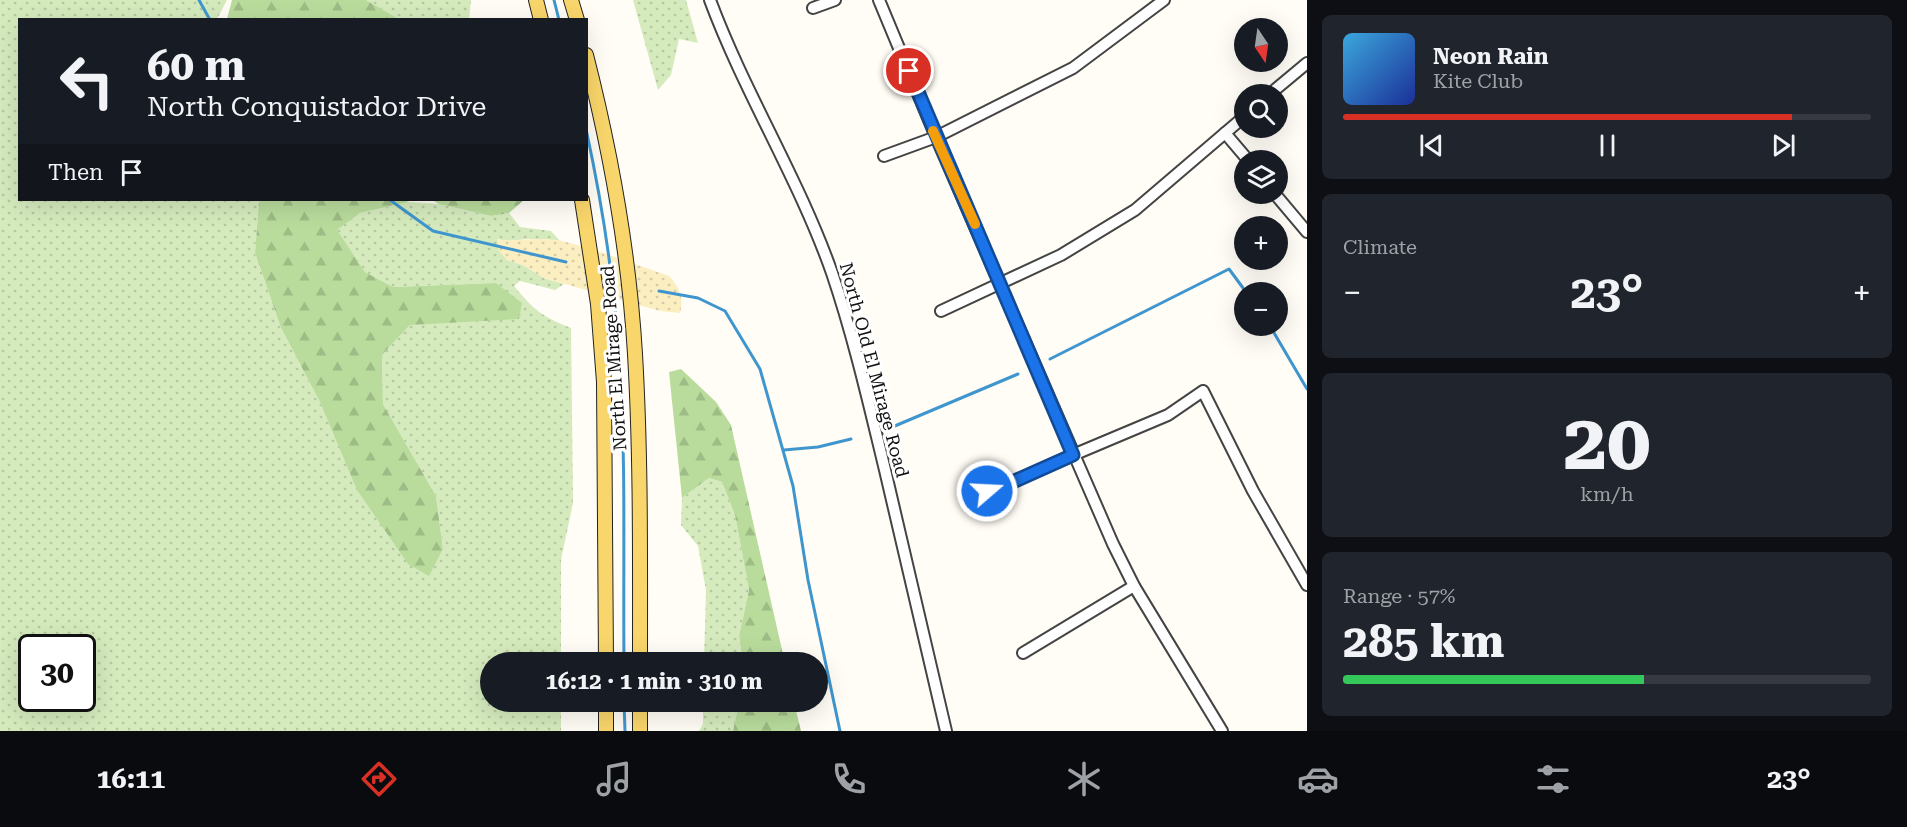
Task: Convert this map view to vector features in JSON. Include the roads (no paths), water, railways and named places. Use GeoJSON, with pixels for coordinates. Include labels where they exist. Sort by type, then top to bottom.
{"type":"FeatureCollection","features":[{"type":"Feature","properties":{"kind":"main road"},"geometry":{"type":"LineString","coordinates":[[536,0],[541,18]]}},
{"type":"Feature","properties":{"kind":"main road"},"geometry":{"type":"LineString","coordinates":[[571,0],[576,18]]}},
{"type":"Feature","properties":{"kind":"main road","name":"North El Mirage Road"},"geometry":{"type":"LineString","coordinates":[[588,64],[610,158],[625,255],[633,329],[639,420],[640,652]]}},
{"type":"Feature","properties":{"kind":"main road","name":"North El Mirage Road"},"geometry":{"type":"LineString","coordinates":[[582,201],[600,333],[606,417],[606,652]]}},
{"type":"Feature","properties":{"kind":"main road"},"geometry":{"type":"LineString","coordinates":[[606,712],[606,731]]}},
{"type":"Feature","properties":{"kind":"main road"},"geometry":{"type":"LineString","coordinates":[[640,712],[640,731]]}},
{"type":"Feature","properties":{"kind":"street","name":"North Old El Mirage Road"},"geometry":{"type":"LineString","coordinates":[[710,0],[731,54],[824,250],[844,311],[879,442],[946,731]]}},
{"type":"Feature","properties":{"kind":"street"},"geometry":{"type":"LineString","coordinates":[[813,8],[834,0]]}},
{"type":"Feature","properties":{"kind":"street"},"geometry":{"type":"LineString","coordinates":[[879,0],[1113,544],[1134,586],[1217,729]]}},
{"type":"Feature","properties":{"kind":"street"},"geometry":{"type":"LineString","coordinates":[[884,156],[936,137],[1073,68],[1164,0]]}},
{"type":"Feature","properties":{"kind":"street"},"geometry":{"type":"LineString","coordinates":[[1282,84],[1307,63]]}},
{"type":"Feature","properties":{"kind":"street"},"geometry":{"type":"LineString","coordinates":[[941,311],[1061,255],[1135,210],[1234,125]]}},
{"type":"Feature","properties":{"kind":"street"},"geometry":{"type":"LineString","coordinates":[[1225,133],[1239,150]]}},
{"type":"Feature","properties":{"kind":"street"},"geometry":{"type":"LineString","coordinates":[[1283,204],[1307,232]]}},
{"type":"Feature","properties":{"kind":"street"},"geometry":{"type":"LineString","coordinates":[[987,491],[1168,415],[1203,392],[1253,491],[1307,585]]}},
{"type":"Feature","properties":{"kind":"street"},"geometry":{"type":"LineString","coordinates":[[1023,653],[1134,586]]}},
{"type":"Feature","properties":{"kind":"waterway"},"geometry":{"type":"LineString","coordinates":[[199,0],[209,18]]}},
{"type":"Feature","properties":{"kind":"waterway"},"geometry":{"type":"LineString","coordinates":[[554,0],[558,18]]}},
{"type":"Feature","properties":{"kind":"waterway"},"geometry":{"type":"LineString","coordinates":[[588,139],[608,248],[620,367],[624,478],[624,652]]}},
{"type":"Feature","properties":{"kind":"waterway"},"geometry":{"type":"LineString","coordinates":[[391,201],[433,231],[566,262]]}},
{"type":"Feature","properties":{"kind":"waterway"},"geometry":{"type":"LineString","coordinates":[[1050,359],[1229,269],[1239,282]]}},
{"type":"Feature","properties":{"kind":"waterway"},"geometry":{"type":"LineString","coordinates":[[659,291],[698,298],[725,311],[760,369],[793,486],[808,580],[840,731]]}},
{"type":"Feature","properties":{"kind":"waterway"},"geometry":{"type":"LineString","coordinates":[[1276,336],[1307,389]]}},
{"type":"Feature","properties":{"kind":"waterway"},"geometry":{"type":"LineString","coordinates":[[890,428],[1018,374]]}},
{"type":"Feature","properties":{"kind":"waterway"},"geometry":{"type":"LineString","coordinates":[[784,450],[818,447],[851,439]]}},
{"type":"Feature","properties":{"kind":"waterway"},"geometry":{"type":"LineString","coordinates":[[624,712],[625,731]]}}]}
